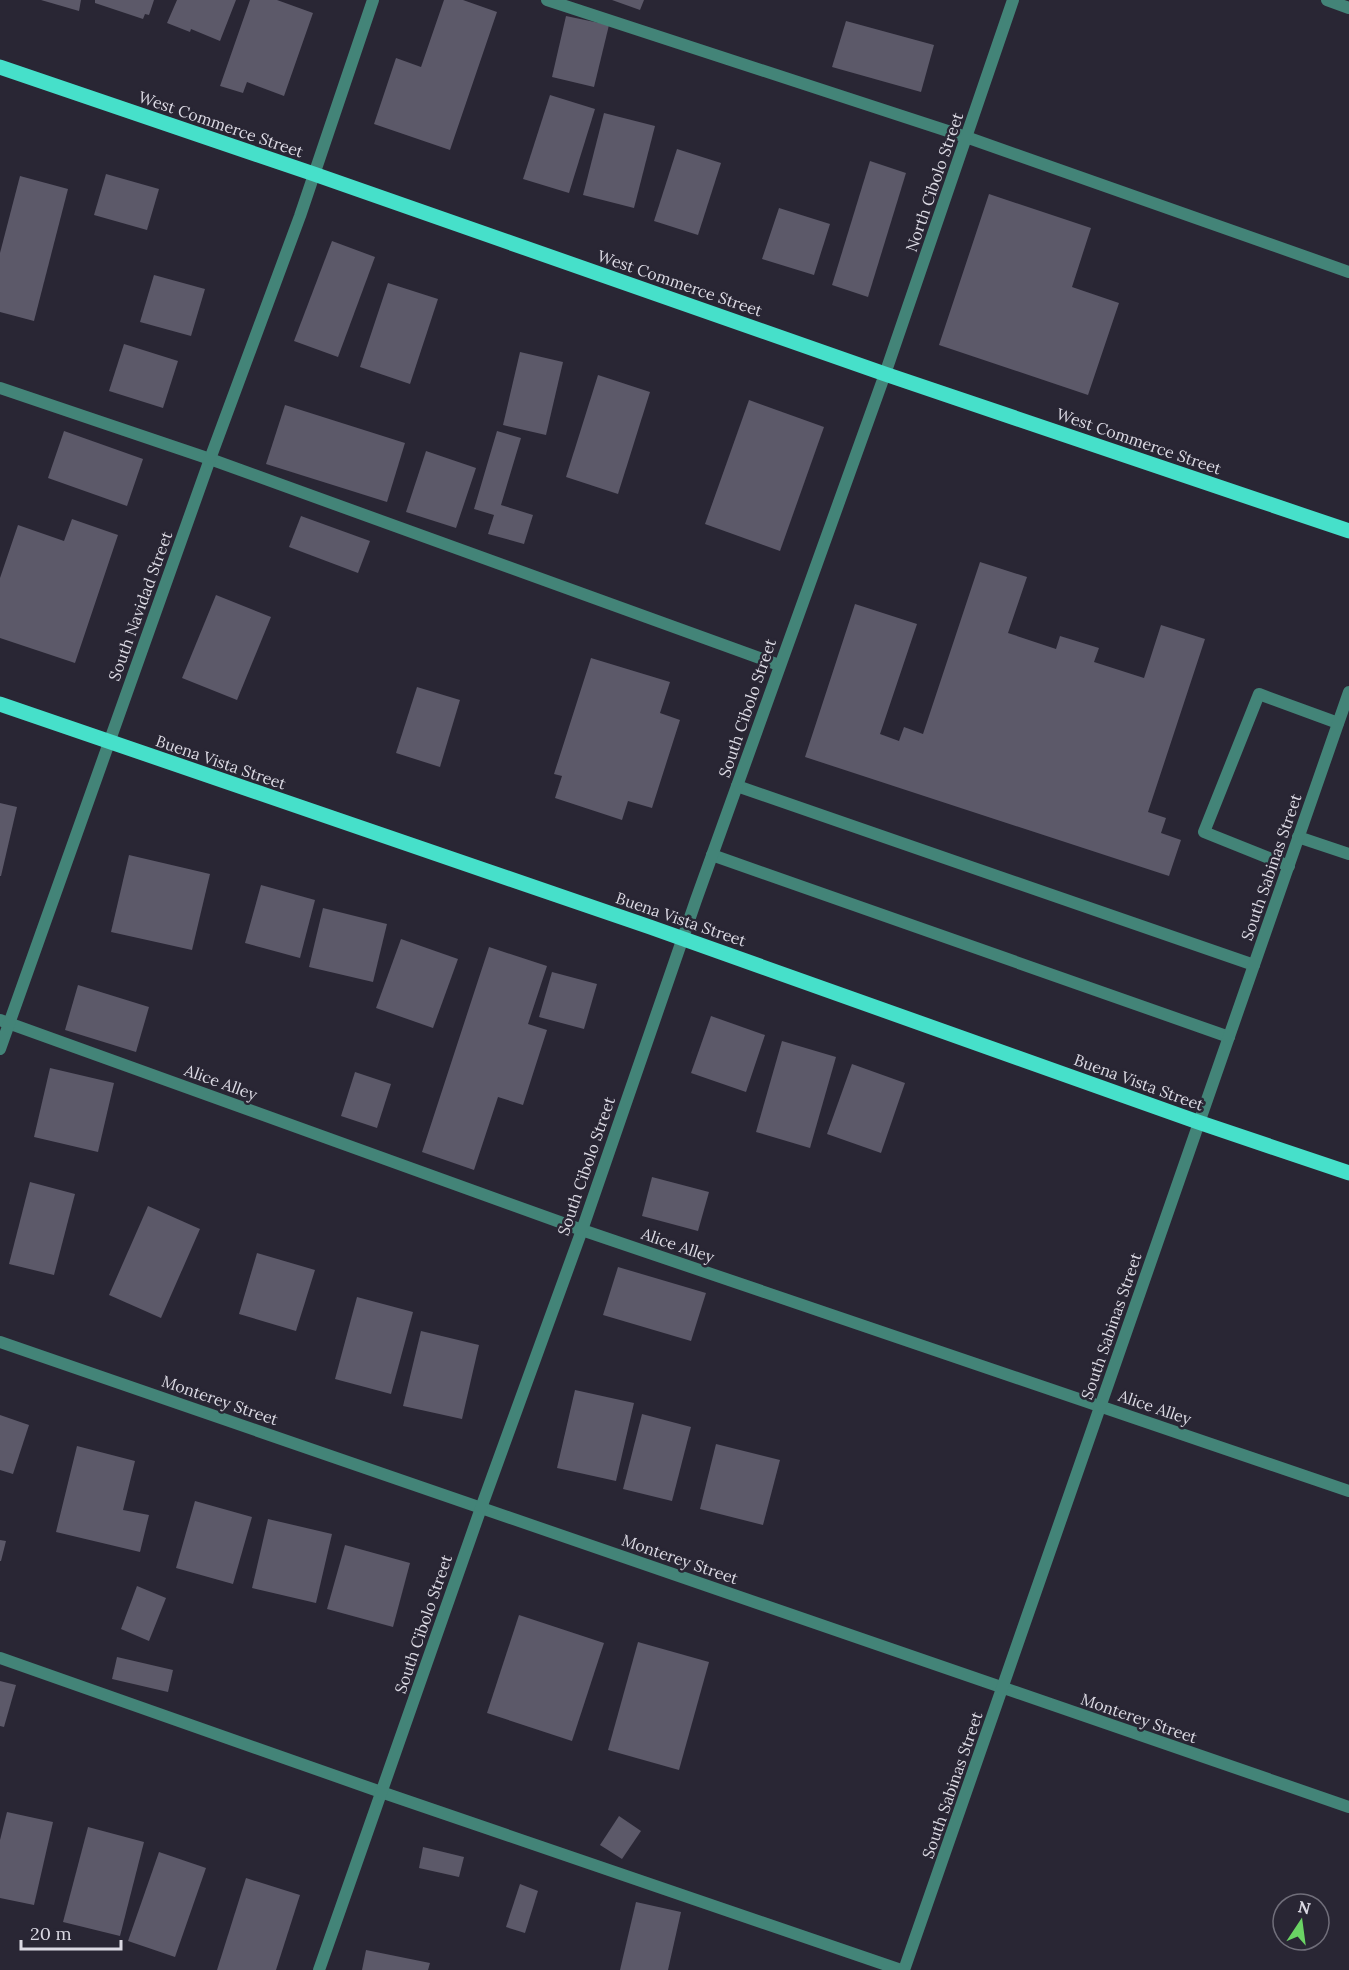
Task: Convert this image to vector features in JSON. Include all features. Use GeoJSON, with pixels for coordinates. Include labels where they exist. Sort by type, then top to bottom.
{"type":"FeatureCollection","features":[{"type":"Feature","properties":{"kind":"main road","name":"West Commerce Street"},"geometry":{"type":"LineString","coordinates":[[0,67],[314,174],[885,374],[1349,531]]}},
{"type":"Feature","properties":{"kind":"main road","name":"Buena Vista Street"},"geometry":{"type":"LineString","coordinates":[[0,704],[682,938],[1198,1122],[1349,1173]]}},
{"type":"Feature","properties":{"kind":"street","name":"South Navidad Street"},"geometry":{"type":"LineString","coordinates":[[0,1049],[5,1022],[314,174],[373,0]]}},
{"type":"Feature","properties":{"kind":"street"},"geometry":{"type":"LineString","coordinates":[[547,0],[966,137],[1349,272]]}},
{"type":"Feature","properties":{"kind":"street","name":"North Cibolo Street"},"geometry":{"type":"LineString","coordinates":[[885,374],[1013,0]]}},
{"type":"Feature","properties":{"kind":"street"},"geometry":{"type":"LineString","coordinates":[[1327,0],[1349,8]]}},
{"type":"Feature","properties":{"kind":"street","name":"South Cibolo Street"},"geometry":{"type":"LineString","coordinates":[[319,1970],[481,1508],[582,1230],[682,938],[885,374]]}},
{"type":"Feature","properties":{"kind":"street"},"geometry":{"type":"LineString","coordinates":[[0,388],[210,459],[779,665]]}},
{"type":"Feature","properties":{"kind":"street","name":"South Sabinas Street"},"geometry":{"type":"LineString","coordinates":[[903,1970],[1349,692]]}},
{"type":"Feature","properties":{"kind":"street"},"geometry":{"type":"LineString","coordinates":[[1289,867],[1204,832],[1259,694],[1338,723]]}},
{"type":"Feature","properties":{"kind":"street"},"geometry":{"type":"LineString","coordinates":[[737,786],[1254,965]]}},
{"type":"Feature","properties":{"kind":"street"},"geometry":{"type":"LineString","coordinates":[[1298,837],[1349,854]]}},
{"type":"Feature","properties":{"kind":"street"},"geometry":{"type":"LineString","coordinates":[[712,855],[1228,1037]]}},
{"type":"Feature","properties":{"kind":"street","name":"Alice Alley"},"geometry":{"type":"LineString","coordinates":[[5,1022],[582,1230],[1349,1491]]}},
{"type":"Feature","properties":{"kind":"street","name":"Monterey Street"},"geometry":{"type":"LineString","coordinates":[[0,1342],[1349,1807]]}},
{"type":"Feature","properties":{"kind":"street"},"geometry":{"type":"LineString","coordinates":[[0,1658],[381,1792],[903,1970]]}},
{"type":"Feature","properties":{"kind":"building"},"geometry":{"type":"Polygon","coordinates":[[[41,0],[81,0],[79,11],[41,0]]]}},
{"type":"Feature","properties":{"kind":"building"},"geometry":{"type":"Polygon","coordinates":[[[95,0],[154,0],[149,15],[145,14],[143,19],[95,3],[95,0]]]}},
{"type":"Feature","properties":{"kind":"building"},"geometry":{"type":"Polygon","coordinates":[[[177,0],[236,0],[220,41],[191,29],[190,32],[167,23],[177,0]]]}},
{"type":"Feature","properties":{"kind":"building"},"geometry":{"type":"Polygon","coordinates":[[[250,0],[277,0],[313,13],[284,96],[247,82],[243,93],[220,86],[250,0]]]}},
{"type":"Feature","properties":{"kind":"building"},"geometry":{"type":"Polygon","coordinates":[[[444,0],[463,0],[497,12],[450,150],[374,124],[396,58],[421,67],[444,0]]]}},
{"type":"Feature","properties":{"kind":"building"},"geometry":{"type":"Polygon","coordinates":[[[612,0],[644,0],[640,10],[612,0]]]}},
{"type":"Feature","properties":{"kind":"building"},"geometry":{"type":"Polygon","coordinates":[[[566,16],[609,25],[594,87],[552,77],[566,16]]]}},
{"type":"Feature","properties":{"kind":"building"},"geometry":{"type":"Polygon","coordinates":[[[846,21],[934,45],[921,92],[832,67],[846,21]]]}},
{"type":"Feature","properties":{"kind":"building"},"geometry":{"type":"Polygon","coordinates":[[[550,95],[595,109],[569,193],[523,179],[550,95]]]}},
{"type":"Feature","properties":{"kind":"building"},"geometry":{"type":"Polygon","coordinates":[[[604,113],[655,126],[634,208],[583,195],[604,113]]]}},
{"type":"Feature","properties":{"kind":"building"},"geometry":{"type":"Polygon","coordinates":[[[677,149],[721,163],[698,235],[654,221],[677,149]]]}},
{"type":"Feature","properties":{"kind":"building"},"geometry":{"type":"Polygon","coordinates":[[[870,161],[906,173],[868,297],[832,285],[870,161]]]}},
{"type":"Feature","properties":{"kind":"building"},"geometry":{"type":"Polygon","coordinates":[[[106,174],[159,189],[147,230],[94,215],[106,174]]]}},
{"type":"Feature","properties":{"kind":"building"},"geometry":{"type":"Polygon","coordinates":[[[20,176],[68,189],[34,321],[0,312],[0,253],[20,176]]]}},
{"type":"Feature","properties":{"kind":"building"},"geometry":{"type":"Polygon","coordinates":[[[989,194],[1091,228],[1072,287],[1119,303],[1088,395],[939,345],[989,194]]]}},
{"type":"Feature","properties":{"kind":"building"},"geometry":{"type":"Polygon","coordinates":[[[779,208],[830,224],[814,275],[762,259],[779,208]]]}},
{"type":"Feature","properties":{"kind":"building"},"geometry":{"type":"Polygon","coordinates":[[[332,241],[375,257],[338,357],[294,341],[332,241]]]}},
{"type":"Feature","properties":{"kind":"building"},"geometry":{"type":"Polygon","coordinates":[[[154,275],[205,289],[191,336],[140,322],[154,275]]]}},
{"type":"Feature","properties":{"kind":"building"},"geometry":{"type":"Polygon","coordinates":[[[388,283],[438,299],[410,384],[360,367],[388,283]]]}},
{"type":"Feature","properties":{"kind":"building"},"geometry":{"type":"Polygon","coordinates":[[[124,344],[178,361],[163,408],[109,391],[124,344]]]}},
{"type":"Feature","properties":{"kind":"building"},"geometry":{"type":"Polygon","coordinates":[[[520,352],[563,362],[546,435],[503,425],[520,352]]]}},
{"type":"Feature","properties":{"kind":"building"},"geometry":{"type":"Polygon","coordinates":[[[598,375],[650,392],[618,494],[566,477],[598,375]]]}},
{"type":"Feature","properties":{"kind":"building"},"geometry":{"type":"Polygon","coordinates":[[[749,400],[824,427],[780,551],[705,524],[749,400]]]}},
{"type":"Feature","properties":{"kind":"building"},"geometry":{"type":"Polygon","coordinates":[[[285,405],[405,443],[387,502],[266,464],[285,405]]]}},
{"type":"Feature","properties":{"kind":"building"},"geometry":{"type":"Polygon","coordinates":[[[64,431],[143,459],[127,506],[48,478],[64,431]]]}},
{"type":"Feature","properties":{"kind":"building"},"geometry":{"type":"Polygon","coordinates":[[[497,431],[521,438],[501,505],[533,515],[524,544],[488,534],[494,515],[474,509],[497,431]]]}},
{"type":"Feature","properties":{"kind":"building"},"geometry":{"type":"Polygon","coordinates":[[[426,451],[476,468],[456,528],[406,512],[426,451]]]}},
{"type":"Feature","properties":{"kind":"building"},"geometry":{"type":"Polygon","coordinates":[[[301,516],[370,541],[358,573],[289,547],[301,516]]]}},
{"type":"Feature","properties":{"kind":"building"},"geometry":{"type":"Polygon","coordinates":[[[72,519],[118,535],[75,663],[0,638],[0,578],[18,525],[64,541],[72,519]]]}},
{"type":"Feature","properties":{"kind":"building"},"geometry":{"type":"Polygon","coordinates":[[[980,562],[1027,577],[1008,633],[1056,649],[1060,636],[1099,648],[1094,662],[1144,678],[1161,625],[1205,639],[1148,812],[1166,818],[1161,833],[1181,840],[1169,876],[805,757],[855,604],[917,624],[880,734],[899,741],[904,727],[923,734],[980,562]]]}},
{"type":"Feature","properties":{"kind":"building"},"geometry":{"type":"Polygon","coordinates":[[[216,595],[271,617],[237,700],[182,678],[216,595]]]}},
{"type":"Feature","properties":{"kind":"building"},"geometry":{"type":"Polygon","coordinates":[[[591,658],[670,682],[660,713],[680,720],[652,808],[628,801],[622,820],[555,798],[562,776],[554,774],[591,658]]]}},
{"type":"Feature","properties":{"kind":"building"},"geometry":{"type":"Polygon","coordinates":[[[417,687],[460,700],[440,767],[396,753],[417,687]]]}},
{"type":"Feature","properties":{"kind":"building"},"geometry":{"type":"Polygon","coordinates":[[[0,803],[17,807],[1,876],[0,876],[0,803]]]}},
{"type":"Feature","properties":{"kind":"building"},"geometry":{"type":"Polygon","coordinates":[[[129,855],[210,874],[192,950],[111,932],[129,855]]]}},
{"type":"Feature","properties":{"kind":"building"},"geometry":{"type":"Polygon","coordinates":[[[261,885],[315,900],[300,958],[245,943],[261,885]]]}},
{"type":"Feature","properties":{"kind":"building"},"geometry":{"type":"Polygon","coordinates":[[[323,908],[387,924],[373,982],[309,967],[323,908]]]}},
{"type":"Feature","properties":{"kind":"building"},"geometry":{"type":"Polygon","coordinates":[[[401,939],[458,959],[433,1028],[376,1008],[401,939]]]}},
{"type":"Feature","properties":{"kind":"building"},"geometry":{"type":"Polygon","coordinates":[[[489,947],[547,966],[528,1024],[547,1030],[523,1105],[498,1097],[474,1170],[422,1152],[489,947]]]}},
{"type":"Feature","properties":{"kind":"building"},"geometry":{"type":"Polygon","coordinates":[[[552,972],[597,984],[584,1029],[539,1017],[552,972]]]}},
{"type":"Feature","properties":{"kind":"building"},"geometry":{"type":"Polygon","coordinates":[[[78,985],[149,1007],[136,1052],[65,1030],[78,985]]]}},
{"type":"Feature","properties":{"kind":"building"},"geometry":{"type":"Polygon","coordinates":[[[711,1016],[765,1035],[746,1092],[691,1073],[711,1016]]]}},
{"type":"Feature","properties":{"kind":"building"},"geometry":{"type":"Polygon","coordinates":[[[782,1041],[836,1057],[810,1148],[756,1132],[782,1041]]]}},
{"type":"Feature","properties":{"kind":"building"},"geometry":{"type":"Polygon","coordinates":[[[852,1064],[905,1083],[881,1153],[827,1134],[852,1064]]]}},
{"type":"Feature","properties":{"kind":"building"},"geometry":{"type":"Polygon","coordinates":[[[50,1068],[114,1083],[98,1152],[34,1137],[50,1068]]]}},
{"type":"Feature","properties":{"kind":"building"},"geometry":{"type":"Polygon","coordinates":[[[355,1072],[391,1084],[377,1128],[341,1116],[355,1072]]]}},
{"type":"Feature","properties":{"kind":"building"},"geometry":{"type":"Polygon","coordinates":[[[652,1177],[709,1192],[698,1231],[642,1216],[652,1177]]]}},
{"type":"Feature","properties":{"kind":"building"},"geometry":{"type":"Polygon","coordinates":[[[30,1182],[75,1194],[54,1275],[9,1264],[30,1182]]]}},
{"type":"Feature","properties":{"kind":"building"},"geometry":{"type":"Polygon","coordinates":[[[148,1206],[200,1229],[161,1318],[109,1295],[148,1206]]]}},
{"type":"Feature","properties":{"kind":"building"},"geometry":{"type":"Polygon","coordinates":[[[257,1253],[315,1270],[296,1331],[239,1314],[257,1253]]]}},
{"type":"Feature","properties":{"kind":"building"},"geometry":{"type":"Polygon","coordinates":[[[618,1267],[706,1293],[691,1341],[603,1315],[618,1267]]]}},
{"type":"Feature","properties":{"kind":"building"},"geometry":{"type":"Polygon","coordinates":[[[357,1297],[413,1312],[391,1394],[335,1379],[357,1297]]]}},
{"type":"Feature","properties":{"kind":"building"},"geometry":{"type":"Polygon","coordinates":[[[421,1331],[479,1345],[462,1419],[403,1406],[421,1331]]]}},
{"type":"Feature","properties":{"kind":"building"},"geometry":{"type":"Polygon","coordinates":[[[575,1390],[634,1403],[616,1481],[557,1468],[575,1390]]]}},
{"type":"Feature","properties":{"kind":"building"},"geometry":{"type":"Polygon","coordinates":[[[642,1414],[691,1427],[672,1501],[623,1489],[642,1414]]]}},
{"type":"Feature","properties":{"kind":"building"},"geometry":{"type":"Polygon","coordinates":[[[0,1415],[29,1425],[13,1474],[0,1470],[0,1415]]]}},
{"type":"Feature","properties":{"kind":"building"},"geometry":{"type":"Polygon","coordinates":[[[716,1444],[780,1460],[763,1525],[700,1509],[716,1444]]]}},
{"type":"Feature","properties":{"kind":"building"},"geometry":{"type":"Polygon","coordinates":[[[77,1446],[135,1461],[123,1510],[149,1515],[140,1552],[56,1532],[77,1446]]]}},
{"type":"Feature","properties":{"kind":"building"},"geometry":{"type":"Polygon","coordinates":[[[195,1501],[252,1517],[233,1584],[176,1568],[195,1501]]]}},
{"type":"Feature","properties":{"kind":"building"},"geometry":{"type":"Polygon","coordinates":[[[268,1519],[332,1534],[316,1603],[252,1588],[268,1519]]]}},
{"type":"Feature","properties":{"kind":"building"},"geometry":{"type":"Polygon","coordinates":[[[0,1540],[6,1541],[1,1561],[0,1561],[0,1540]]]}},
{"type":"Feature","properties":{"kind":"building"},"geometry":{"type":"Polygon","coordinates":[[[345,1545],[410,1563],[393,1627],[327,1609],[345,1545]]]}},
{"type":"Feature","properties":{"kind":"building"},"geometry":{"type":"Polygon","coordinates":[[[137,1586],[166,1598],[149,1641],[121,1629],[137,1586]]]}},
{"type":"Feature","properties":{"kind":"building"},"geometry":{"type":"Polygon","coordinates":[[[519,1615],[604,1643],[572,1741],[487,1713],[519,1615]]]}},
{"type":"Feature","properties":{"kind":"building"},"geometry":{"type":"Polygon","coordinates":[[[638,1642],[709,1662],[679,1770],[608,1750],[638,1642]]]}},
{"type":"Feature","properties":{"kind":"building"},"geometry":{"type":"Polygon","coordinates":[[[117,1657],[173,1670],[168,1692],[112,1679],[117,1657]]]}},
{"type":"Feature","properties":{"kind":"building"},"geometry":{"type":"Polygon","coordinates":[[[0,1681],[16,1685],[4,1727],[0,1726],[0,1681]]]}},
{"type":"Feature","properties":{"kind":"building"},"geometry":{"type":"Polygon","coordinates":[[[7,1812],[53,1822],[34,1905],[0,1898],[0,1840],[7,1812]]]}},
{"type":"Feature","properties":{"kind":"building"},"geometry":{"type":"Polygon","coordinates":[[[619,1816],[641,1831],[622,1859],[600,1845],[619,1816]]]}},
{"type":"Feature","properties":{"kind":"building"},"geometry":{"type":"Polygon","coordinates":[[[88,1827],[144,1842],[120,1936],[63,1922],[88,1827]]]}},
{"type":"Feature","properties":{"kind":"building"},"geometry":{"type":"Polygon","coordinates":[[[423,1847],[464,1857],[459,1877],[419,1868],[423,1847]]]}},
{"type":"Feature","properties":{"kind":"building"},"geometry":{"type":"Polygon","coordinates":[[[159,1852],[206,1868],[175,1957],[128,1941],[159,1852]]]}},
{"type":"Feature","properties":{"kind":"building"},"geometry":{"type":"Polygon","coordinates":[[[246,1878],[300,1895],[276,1970],[217,1970],[246,1878]]]}},
{"type":"Feature","properties":{"kind":"building"},"geometry":{"type":"Polygon","coordinates":[[[520,1884],[538,1891],[525,1933],[506,1927],[520,1884]]]}},
{"type":"Feature","properties":{"kind":"building"},"geometry":{"type":"Polygon","coordinates":[[[636,1902],[681,1912],[668,1970],[620,1970],[636,1902]]]}},
{"type":"Feature","properties":{"kind":"building"},"geometry":{"type":"Polygon","coordinates":[[[366,1950],[430,1963],[428,1970],[362,1970],[366,1950]]]}}]}
